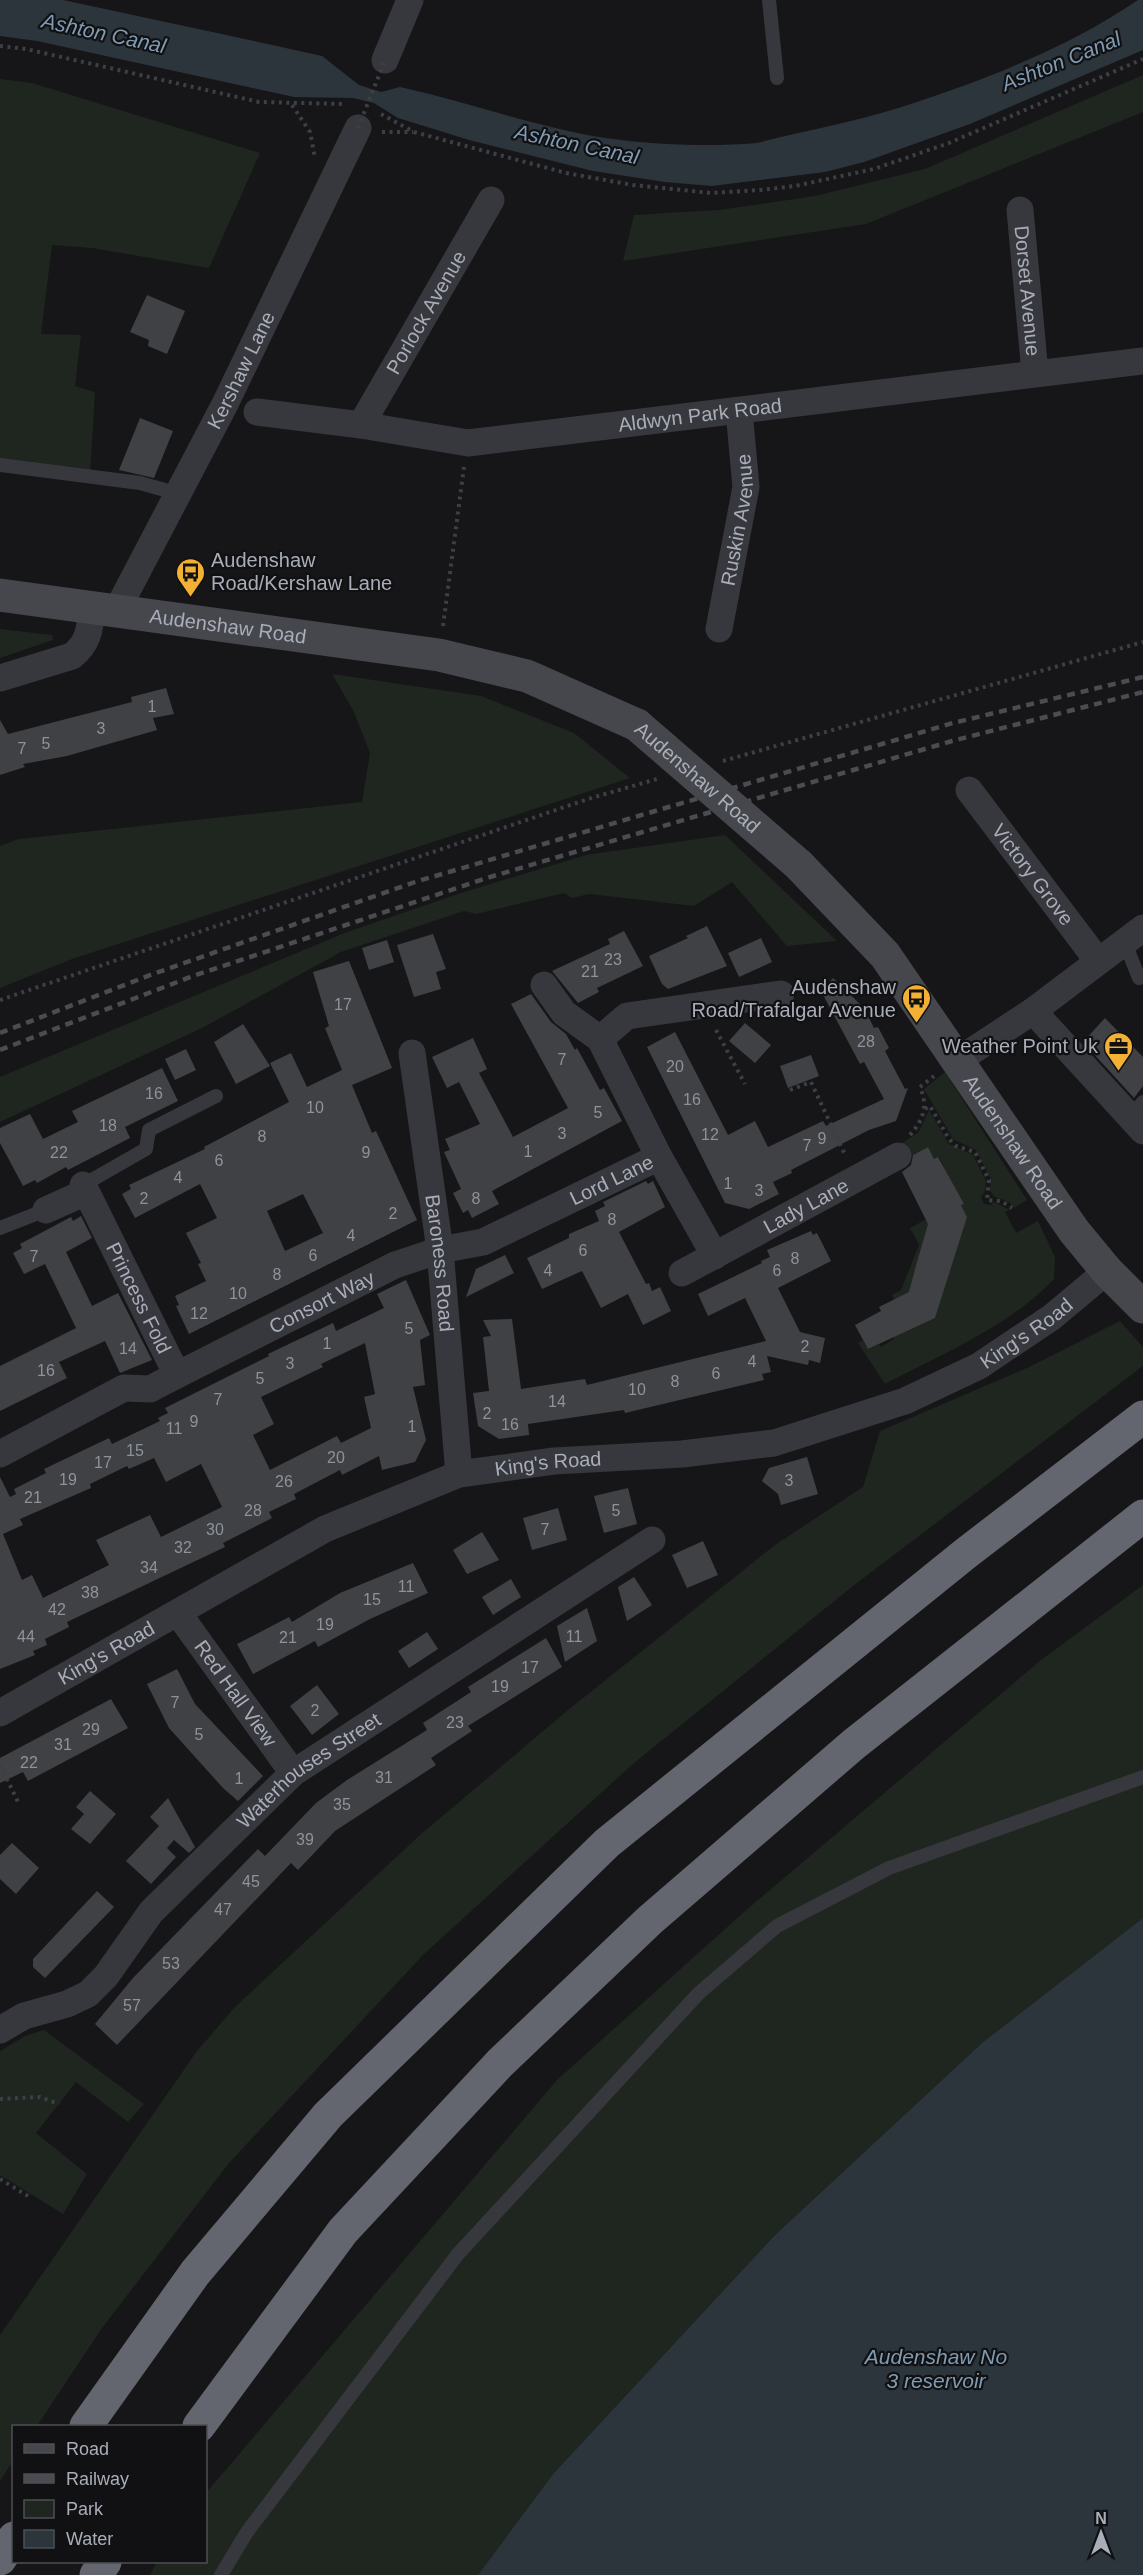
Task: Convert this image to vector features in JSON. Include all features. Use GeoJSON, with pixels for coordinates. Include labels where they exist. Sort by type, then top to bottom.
{"type":"FeatureCollection","features":[{"type":"Feature","properties":{"kind":"highway"},"geometry":{"type":"LineString","coordinates":[[87,2425],[195,2273],[328,2115],[607,1843],[964,1554],[1143,1417]]}},
{"type":"Feature","properties":{"kind":"highway"},"geometry":{"type":"LineString","coordinates":[[200,2425],[344,2231],[500,2063],[650,1920],[854,1744],[1143,1516]]}},
{"type":"Feature","properties":{"kind":"highway"},"geometry":{"type":"LineString","coordinates":[[0,2559],[12,2541]]}},
{"type":"Feature","properties":{"kind":"main road","name":"Audenshaw Road"},"geometry":{"type":"LineString","coordinates":[[0,595],[439,656],[527,676],[637,725],[799,865],[885,955],[1074,1231],[1113,1277],[1143,1307]]}},
{"type":"Feature","properties":{"kind":"street"},"geometry":{"type":"LineString","coordinates":[[386,60],[410,0]]}},
{"type":"Feature","properties":{"kind":"street","name":"Kershaw Lane"},"geometry":{"type":"LineString","coordinates":[[0,678],[72,656],[86,642],[179,494],[363,112]]}},
{"type":"Feature","properties":{"kind":"street","name":"Porlock Avenue"},"geometry":{"type":"LineString","coordinates":[[361,425],[491,200]]}},
{"type":"Feature","properties":{"kind":"street","name":"Dorset Avenue"},"geometry":{"type":"LineString","coordinates":[[1020,210],[1035,373]]}},
{"type":"Feature","properties":{"kind":"street","name":"Aldwyn Park Road"},"geometry":{"type":"LineString","coordinates":[[257,412],[361,425],[468,443],[1143,361]]}},
{"type":"Feature","properties":{"kind":"street","name":"Ruskin Avenue"},"geometry":{"type":"LineString","coordinates":[[719,628],[746,487],[740,411]]}},
{"type":"Feature","properties":{"kind":"street","name":"Victory Grove"},"geometry":{"type":"LineString","coordinates":[[969,790],[1098,961]]}},
{"type":"Feature","properties":{"kind":"street"},"geometry":{"type":"LineString","coordinates":[[957,1060],[1033,1011],[1134,935]]}},
{"type":"Feature","properties":{"kind":"street","name":"Lord Lane"},"geometry":{"type":"LineString","coordinates":[[440,1250],[483,1242],[659,1157],[600,1039],[564,1013],[544,985]]}},
{"type":"Feature","properties":{"kind":"street"},"geometry":{"type":"LineString","coordinates":[[600,1039],[627,1016],[781,994]]}},
{"type":"Feature","properties":{"kind":"street"},"geometry":{"type":"LineString","coordinates":[[1033,1011],[1139,1117]]}},
{"type":"Feature","properties":{"kind":"street","name":"Baroness Road"},"geometry":{"type":"LineString","coordinates":[[412,1053],[440,1250],[459,1474]]}},
{"type":"Feature","properties":{"kind":"street","name":"Lady Lane"},"geometry":{"type":"LineString","coordinates":[[682,1273],[858,1179],[899,1148]]}},
{"type":"Feature","properties":{"kind":"street"},"geometry":{"type":"LineString","coordinates":[[659,1157],[715,1256]]}},
{"type":"Feature","properties":{"kind":"street"},"geometry":{"type":"LineString","coordinates":[[45,1210],[85,1188]]}},
{"type":"Feature","properties":{"kind":"street","name":"Princess Fold"},"geometry":{"type":"LineString","coordinates":[[85,1188],[177,1375],[206,1362]]}},
{"type":"Feature","properties":{"kind":"street","name":"Consort Way"},"geometry":{"type":"LineString","coordinates":[[206,1362],[395,1265],[440,1250]]}},
{"type":"Feature","properties":{"kind":"street","name":"King's Road"},"geometry":{"type":"LineString","coordinates":[[0,1713],[325,1529],[459,1474],[554,1461],[682,1454],[774,1443],[905,1401],[979,1366],[1113,1277]]}},
{"type":"Feature","properties":{"kind":"street"},"geometry":{"type":"LineString","coordinates":[[0,1454],[124,1388],[150,1389],[177,1375]]}},
{"type":"Feature","properties":{"kind":"street","name":"Waterhouses Street"},"geometry":{"type":"LineString","coordinates":[[0,2030],[24,2016],[67,2004],[88,1994],[106,1977],[151,1912],[294,1773],[651,1540]]}},
{"type":"Feature","properties":{"kind":"street","name":"Red Hall View"},"geometry":{"type":"LineString","coordinates":[[178,1613],[294,1773]]}},
{"type":"Feature","properties":{"kind":"lane"},"geometry":{"type":"LineString","coordinates":[[769,0],[777,78]]}},
{"type":"Feature","properties":{"kind":"lane"},"geometry":{"type":"LineString","coordinates":[[0,465],[140,483],[179,494]]}},
{"type":"Feature","properties":{"kind":"lane"},"geometry":{"type":"LineString","coordinates":[[1134,935],[1139,978]]}},
{"type":"Feature","properties":{"kind":"lane"},"geometry":{"type":"LineString","coordinates":[[85,1188],[146,1149],[148,1130],[216,1095]]}},
{"type":"Feature","properties":{"kind":"lane"},"geometry":{"type":"LineString","coordinates":[[0,1228],[45,1210]]}},
{"type":"Feature","properties":{"kind":"lane"},"geometry":{"type":"LineString","coordinates":[[221,2575],[247,2532],[458,2254],[699,1993],[777,1926],[889,1868],[1143,1777]]}},
{"type":"Feature","properties":{"kind":"path"},"geometry":{"type":"LineString","coordinates":[[0,46],[26,49],[259,102],[363,112],[414,132],[566,173],[633,185],[711,193],[795,186],[874,169],[950,142],[1143,59]]}},
{"type":"Feature","properties":{"kind":"path"},"geometry":{"type":"LineString","coordinates":[[363,112],[386,60]]}},
{"type":"Feature","properties":{"kind":"path"},"geometry":{"type":"LineString","coordinates":[[292,105],[310,132],[316,164]]}},
{"type":"Feature","properties":{"kind":"path"},"geometry":{"type":"LineString","coordinates":[[439,656],[468,443]]}},
{"type":"Feature","properties":{"kind":"path"},"geometry":{"type":"LineString","coordinates":[[713,764],[1143,642]]}},
{"type":"Feature","properties":{"kind":"path"},"geometry":{"type":"LineString","coordinates":[[0,1000],[588,799],[668,776]]}},
{"type":"Feature","properties":{"kind":"path"},"geometry":{"type":"LineString","coordinates":[[704,1005],[746,1084]]}},
{"type":"Feature","properties":{"kind":"path"},"geometry":{"type":"LineString","coordinates":[[899,1148],[918,1126],[925,1109],[920,1087],[957,1060]]}},
{"type":"Feature","properties":{"kind":"path"},"geometry":{"type":"LineString","coordinates":[[790,1090],[811,1082],[858,1179]]}},
{"type":"Feature","properties":{"kind":"path"},"geometry":{"type":"LineString","coordinates":[[925,1109],[930,1106],[956,1146],[975,1152],[989,1180],[987,1200],[1000,1201],[1012,1208]]}},
{"type":"Feature","properties":{"kind":"path"},"geometry":{"type":"LineString","coordinates":[[0,1765],[19,1804]]}},
{"type":"Feature","properties":{"kind":"path"},"geometry":{"type":"LineString","coordinates":[[0,2099],[40,2097],[59,2104]]}},
{"type":"Feature","properties":{"kind":"path"},"geometry":{"type":"LineString","coordinates":[[0,2179],[28,2196]]}},
{"type":"Feature","properties":{"kind":"green space"},"geometry":{"type":"Polygon","coordinates":[[[1143,75],[1143,112],[866,224],[623,261],[634,215],[719,210],[815,196],[925,169],[1143,75]]]}},
{"type":"Feature","properties":{"kind":"green space"},"geometry":{"type":"Polygon","coordinates":[[[0,79],[32,83],[260,153],[209,268],[92,248],[52,245],[41,334],[81,335],[75,386],[95,392],[90,475],[0,462],[0,79]]]}},
{"type":"Feature","properties":{"kind":"green space"},"geometry":{"type":"Polygon","coordinates":[[[0,629],[52,635],[53,640],[0,658],[0,629]]]}},
{"type":"Feature","properties":{"kind":"green space"},"geometry":{"type":"Polygon","coordinates":[[[332,674],[481,696],[574,733],[630,778],[72,959],[0,988],[0,846],[19,839],[362,802],[370,753],[353,710],[332,674]]]}},
{"type":"Feature","properties":{"kind":"green space"},"geometry":{"type":"Polygon","coordinates":[[[725,835],[837,941],[787,946],[732,882],[694,906],[589,894],[572,898],[564,893],[476,914],[464,911],[341,952],[202,1028],[0,1122],[0,1077],[347,932],[464,892],[586,855],[725,835]]]}},
{"type":"Feature","properties":{"kind":"green space"},"geometry":{"type":"Polygon","coordinates":[[[945,1072],[1027,1200],[1014,1208],[1009,1202],[995,1197],[990,1191],[991,1179],[976,1150],[953,1139],[924,1089],[945,1072]]]}},
{"type":"Feature","properties":{"kind":"green space"},"geometry":{"type":"Polygon","coordinates":[[[929,1110],[949,1144],[973,1155],[986,1181],[985,1191],[981,1197],[984,1204],[991,1205],[994,1202],[1010,1210],[1005,1212],[1016,1233],[1038,1221],[1055,1257],[1054,1279],[1036,1296],[996,1325],[885,1384],[858,1343],[863,1340],[868,1349],[879,1344],[881,1347],[894,1339],[893,1337],[928,1321],[967,1217],[961,1205],[963,1204],[942,1171],[945,1169],[939,1157],[934,1159],[928,1147],[907,1158],[902,1143],[918,1133],[929,1110]]]}},
{"type":"Feature","properties":{"kind":"green space"},"geometry":{"type":"Polygon","coordinates":[[[927,1219],[930,1231],[915,1269],[910,1294],[894,1300],[892,1295],[901,1290],[919,1245],[910,1228],[927,1219]]]}},
{"type":"Feature","properties":{"kind":"green space"},"geometry":{"type":"Polygon","coordinates":[[[1120,1321],[1143,1347],[1143,1366],[853,1586],[634,1763],[424,1954],[229,2163],[102,2328],[38,2425],[12,2425],[12,2463],[0,2481],[0,2335],[197,2051],[235,2007],[420,1835],[568,1710],[775,1545],[863,1487],[880,1431],[1029,1367],[1120,1321]]]}},
{"type":"Feature","properties":{"kind":"green space"},"geometry":{"type":"Polygon","coordinates":[[[1143,1585],[1143,1918],[983,2042],[775,2235],[553,2474],[478,2575],[150,2575],[156,2563],[207,2563],[207,2492],[557,2080],[744,1912],[1041,1660],[1143,1585]]]}},
{"type":"Feature","properties":{"kind":"green space"},"geometry":{"type":"Polygon","coordinates":[[[44,2030],[144,2104],[128,2122],[76,2082],[36,2133],[87,2174],[63,2214],[0,2175],[0,2051],[25,2036],[44,2030]]]}},
{"type":"Feature","properties":{"kind":"water","name":"Ashton Canal"},"geometry":{"type":"Polygon","coordinates":[[[0,0],[63,0],[322,56],[359,85],[381,92],[400,87],[579,133],[605,138],[681,145],[757,143],[895,109],[958,88],[1021,63],[1081,34],[1138,0],[1143,0],[1143,50],[970,124],[864,162],[825,172],[712,186],[665,182],[593,171],[469,140],[398,118],[374,103],[353,98],[294,97],[37,41],[0,36],[0,0]]]}},
{"type":"Feature","properties":{"kind":"water","name":"Audenshaw No 3 reservoir"},"geometry":{"type":"Polygon","coordinates":[[[1143,1918],[1143,2575],[478,2575],[553,2474],[775,2235],[983,2042],[1143,1918]]]}},
{"type":"Feature","properties":{"kind":"building"},"geometry":{"type":"Polygon","coordinates":[[[147,295],[185,311],[167,354],[148,346],[149,340],[130,332],[147,295]]]}},
{"type":"Feature","properties":{"kind":"building"},"geometry":{"type":"Polygon","coordinates":[[[140,418],[173,431],[154,478],[119,470],[140,418]]]}},
{"type":"Feature","properties":{"kind":"building"},"geometry":{"type":"Polygon","coordinates":[[[166,688],[174,714],[153,718],[157,730],[67,756],[23,764],[25,767],[0,775],[0,720],[8,734],[132,702],[131,697],[166,688]]]}},
{"type":"Feature","properties":{"kind":"building"},"geometry":{"type":"Polygon","coordinates":[[[707,926],[727,966],[668,989],[662,984],[649,956],[688,938],[686,936],[707,926]]]}},
{"type":"Feature","properties":{"kind":"building"},"geometry":{"type":"Polygon","coordinates":[[[624,931],[643,966],[597,988],[599,992],[578,1003],[552,971],[610,944],[608,939],[624,931]]]}},
{"type":"Feature","properties":{"kind":"building"},"geometry":{"type":"Polygon","coordinates":[[[433,934],[446,969],[436,972],[441,989],[414,997],[397,945],[433,934]]]}},
{"type":"Feature","properties":{"kind":"building"},"geometry":{"type":"Polygon","coordinates":[[[761,938],[772,962],[739,977],[728,953],[761,938]]]}},
{"type":"Feature","properties":{"kind":"building"},"geometry":{"type":"Polygon","coordinates":[[[387,940],[394,962],[369,970],[362,948],[387,940]]]}},
{"type":"Feature","properties":{"kind":"building"},"geometry":{"type":"Polygon","coordinates":[[[349,961],[392,1068],[352,1085],[372,1133],[376,1131],[417,1220],[189,1334],[176,1306],[179,1305],[175,1296],[206,1281],[198,1264],[201,1263],[186,1233],[217,1218],[200,1184],[135,1218],[122,1194],[131,1189],[129,1185],[205,1149],[204,1147],[289,1102],[270,1063],[291,1053],[307,1087],[342,1070],[325,1028],[329,1026],[313,972],[349,961]],[[303,1194],[267,1211],[285,1251],[323,1233],[303,1194]]]}},
{"type":"Feature","properties":{"kind":"building"},"geometry":{"type":"Polygon","coordinates":[[[833,978],[864,1008],[874,1028],[878,1027],[889,1048],[885,1051],[905,1089],[908,1088],[896,1121],[869,1130],[791,1170],[792,1173],[773,1182],[779,1194],[749,1209],[725,1203],[647,1047],[675,1032],[728,1135],[755,1121],[768,1147],[823,1121],[826,1126],[884,1099],[864,1062],[860,1064],[821,991],[833,978]]]}},
{"type":"Feature","properties":{"kind":"building"},"geometry":{"type":"Polygon","coordinates":[[[531,994],[551,1022],[566,1034],[575,1050],[577,1048],[600,1090],[604,1088],[622,1121],[492,1191],[499,1204],[472,1218],[468,1210],[463,1213],[453,1193],[461,1189],[444,1152],[450,1150],[445,1139],[480,1124],[459,1082],[447,1088],[432,1057],[473,1038],[487,1069],[479,1073],[513,1137],[568,1108],[511,1004],[531,994]]]}},
{"type":"Feature","properties":{"kind":"building","name":"Weather Point Uk"},"geometry":{"type":"Polygon","coordinates":[[[1105,1018],[1143,1057],[1143,1086],[1134,1098],[1083,1042],[1105,1018]]]}},
{"type":"Feature","properties":{"kind":"building"},"geometry":{"type":"Polygon","coordinates":[[[745,1023],[771,1045],[755,1063],[729,1041],[745,1023]]]}},
{"type":"Feature","properties":{"kind":"building"},"geometry":{"type":"Polygon","coordinates":[[[243,1024],[270,1066],[236,1084],[214,1042],[243,1024]]]}},
{"type":"Feature","properties":{"kind":"building"},"geometry":{"type":"Polygon","coordinates":[[[186,1049],[196,1070],[175,1080],[165,1059],[186,1049]]]}},
{"type":"Feature","properties":{"kind":"building"},"geometry":{"type":"Polygon","coordinates":[[[811,1055],[819,1076],[788,1088],[780,1066],[811,1055]]]}},
{"type":"Feature","properties":{"kind":"building"},"geometry":{"type":"Polygon","coordinates":[[[162,1068],[178,1101],[125,1127],[130,1138],[68,1170],[66,1167],[37,1183],[35,1180],[23,1186],[0,1143],[0,1128],[30,1114],[43,1139],[78,1122],[72,1111],[162,1068]]]}},
{"type":"Feature","properties":{"kind":"building"},"geometry":{"type":"Polygon","coordinates":[[[928,1147],[934,1159],[938,1157],[964,1204],[961,1205],[967,1217],[935,1318],[868,1349],[855,1325],[881,1311],[879,1307],[909,1292],[928,1224],[902,1172],[911,1165],[913,1155],[928,1147]]]}},
{"type":"Feature","properties":{"kind":"building"},"geometry":{"type":"Polygon","coordinates":[[[646,1181],[648,1184],[653,1181],[665,1207],[619,1232],[646,1284],[649,1283],[652,1291],[660,1287],[671,1311],[643,1325],[628,1294],[601,1308],[582,1271],[542,1289],[527,1258],[569,1238],[569,1234],[599,1221],[595,1211],[605,1206],[603,1202],[646,1181]]]}},
{"type":"Feature","properties":{"kind":"building"},"geometry":{"type":"Polygon","coordinates":[[[81,1216],[92,1238],[66,1252],[92,1306],[118,1293],[152,1360],[120,1373],[105,1341],[59,1362],[67,1378],[0,1411],[0,1366],[76,1328],[45,1264],[24,1274],[13,1253],[22,1248],[20,1244],[71,1217],[73,1221],[81,1216]]]}},
{"type":"Feature","properties":{"kind":"building"},"geometry":{"type":"Polygon","coordinates":[[[811,1231],[813,1235],[817,1233],[831,1261],[778,1288],[800,1332],[825,1338],[820,1363],[809,1360],[808,1365],[767,1356],[771,1372],[762,1374],[764,1380],[625,1413],[624,1410],[528,1424],[529,1435],[499,1439],[478,1426],[473,1393],[489,1391],[483,1337],[491,1336],[483,1320],[512,1319],[521,1389],[585,1379],[587,1385],[766,1341],[745,1298],[708,1316],[698,1294],[762,1263],[761,1261],[770,1257],[767,1250],[811,1231]]]}},
{"type":"Feature","properties":{"kind":"building"},"geometry":{"type":"Polygon","coordinates":[[[505,1255],[514,1273],[466,1297],[476,1269],[505,1255]]]}},
{"type":"Feature","properties":{"kind":"building"},"geometry":{"type":"Polygon","coordinates":[[[406,1280],[430,1335],[420,1340],[425,1385],[413,1387],[426,1440],[415,1462],[382,1470],[379,1456],[342,1475],[340,1470],[294,1494],[296,1499],[269,1512],[272,1518],[223,1543],[225,1547],[67,1622],[69,1627],[45,1639],[47,1645],[33,1651],[35,1655],[0,1669],[0,1477],[10,1497],[16,1494],[14,1489],[46,1473],[44,1469],[109,1438],[112,1444],[160,1421],[158,1418],[168,1413],[165,1408],[269,1356],[268,1354],[333,1323],[336,1331],[384,1308],[377,1294],[406,1280]],[[365,1343],[321,1364],[323,1367],[261,1397],[274,1424],[253,1435],[270,1470],[337,1436],[341,1443],[371,1428],[364,1397],[375,1394],[365,1343]],[[154,1458],[129,1469],[127,1466],[90,1484],[91,1488],[20,1519],[23,1525],[3,1534],[22,1580],[32,1575],[43,1598],[109,1565],[96,1540],[150,1515],[161,1537],[222,1507],[201,1464],[166,1482],[154,1458]]]}},
{"type":"Feature","properties":{"kind":"building"},"geometry":{"type":"Polygon","coordinates":[[[807,1457],[818,1494],[781,1505],[778,1494],[762,1481],[769,1468],[807,1457]]]}},
{"type":"Feature","properties":{"kind":"building"},"geometry":{"type":"Polygon","coordinates":[[[628,1488],[637,1524],[604,1533],[594,1496],[628,1488]]]}},
{"type":"Feature","properties":{"kind":"building"},"geometry":{"type":"Polygon","coordinates":[[[558,1508],[567,1540],[532,1550],[523,1518],[558,1508]]]}},
{"type":"Feature","properties":{"kind":"building"},"geometry":{"type":"Polygon","coordinates":[[[482,1532],[499,1560],[467,1574],[453,1550],[482,1532]]]}},
{"type":"Feature","properties":{"kind":"building"},"geometry":{"type":"Polygon","coordinates":[[[703,1541],[718,1575],[687,1588],[672,1555],[703,1541]]]}},
{"type":"Feature","properties":{"kind":"building"},"geometry":{"type":"Polygon","coordinates":[[[413,1563],[428,1593],[370,1619],[318,1647],[315,1641],[253,1674],[237,1644],[289,1617],[292,1622],[340,1593],[413,1563]]]}},
{"type":"Feature","properties":{"kind":"building"},"geometry":{"type":"Polygon","coordinates":[[[634,1577],[652,1605],[627,1621],[618,1587],[634,1577]]]}},
{"type":"Feature","properties":{"kind":"building"},"geometry":{"type":"Polygon","coordinates":[[[511,1579],[521,1597],[493,1615],[482,1597],[511,1579]]]}},
{"type":"Feature","properties":{"kind":"building"},"geometry":{"type":"Polygon","coordinates":[[[587,1608],[597,1641],[565,1662],[557,1626],[587,1608]]]}},
{"type":"Feature","properties":{"kind":"building"},"geometry":{"type":"Polygon","coordinates":[[[427,1632],[438,1649],[409,1668],[398,1651],[427,1632]]]}},
{"type":"Feature","properties":{"kind":"building"},"geometry":{"type":"Polygon","coordinates":[[[546,1638],[562,1667],[468,1726],[472,1731],[431,1758],[436,1765],[335,1831],[298,1870],[291,1863],[117,2045],[95,2024],[133,1978],[258,1849],[265,1856],[316,1803],[347,1780],[427,1730],[423,1723],[471,1692],[468,1687],[546,1638]]]}},
{"type":"Feature","properties":{"kind":"building"},"geometry":{"type":"Polygon","coordinates":[[[177,1669],[195,1704],[263,1776],[238,1801],[223,1788],[169,1728],[147,1684],[177,1669]]]}},
{"type":"Feature","properties":{"kind":"building"},"geometry":{"type":"Polygon","coordinates":[[[317,1685],[339,1714],[312,1735],[290,1706],[317,1685]]]}},
{"type":"Feature","properties":{"kind":"building"},"geometry":{"type":"Polygon","coordinates":[[[111,1699],[128,1728],[28,1781],[23,1772],[0,1783],[0,1758],[111,1699]]]}},
{"type":"Feature","properties":{"kind":"building"},"geometry":{"type":"Polygon","coordinates":[[[90,1791],[116,1814],[90,1844],[71,1829],[84,1814],[76,1807],[90,1791]]]}},
{"type":"Feature","properties":{"kind":"building"},"geometry":{"type":"Polygon","coordinates":[[[168,1798],[195,1847],[189,1853],[174,1840],[167,1848],[176,1857],[151,1884],[126,1861],[159,1826],[150,1817],[168,1798]]]}},
{"type":"Feature","properties":{"kind":"building"},"geometry":{"type":"Polygon","coordinates":[[[12,1843],[39,1868],[16,1894],[0,1879],[0,1855],[12,1843]]]}},
{"type":"Feature","properties":{"kind":"building"},"geometry":{"type":"Polygon","coordinates":[[[97,1891],[114,1907],[45,1978],[33,1967],[33,1959],[97,1891]]]}},
{"type":"Feature","properties":{"kind":"railway"},"geometry":{"type":"LineString","coordinates":[[0,1033],[153,974],[415,882],[953,723],[1143,677]]}},
{"type":"Feature","properties":{"kind":"railway"},"geometry":{"type":"LineString","coordinates":[[0,1050],[193,976],[490,877],[952,741],[1143,692]]}},
{"type":"Feature","properties":{"kind":"place","name":"Audenshaw Road/Kershaw Lane"},"geometry":{"type":"Point","coordinates":[190,598]}},
{"type":"Feature","properties":{"kind":"place","name":"Audenshaw Road/Trafalgar Avenue"},"geometry":{"type":"Point","coordinates":[917,1024]}},
{"type":"Feature","properties":{"kind":"place","name":"Weather Point Uk"},"geometry":{"type":"Point","coordinates":[1119,1072]}}]}
